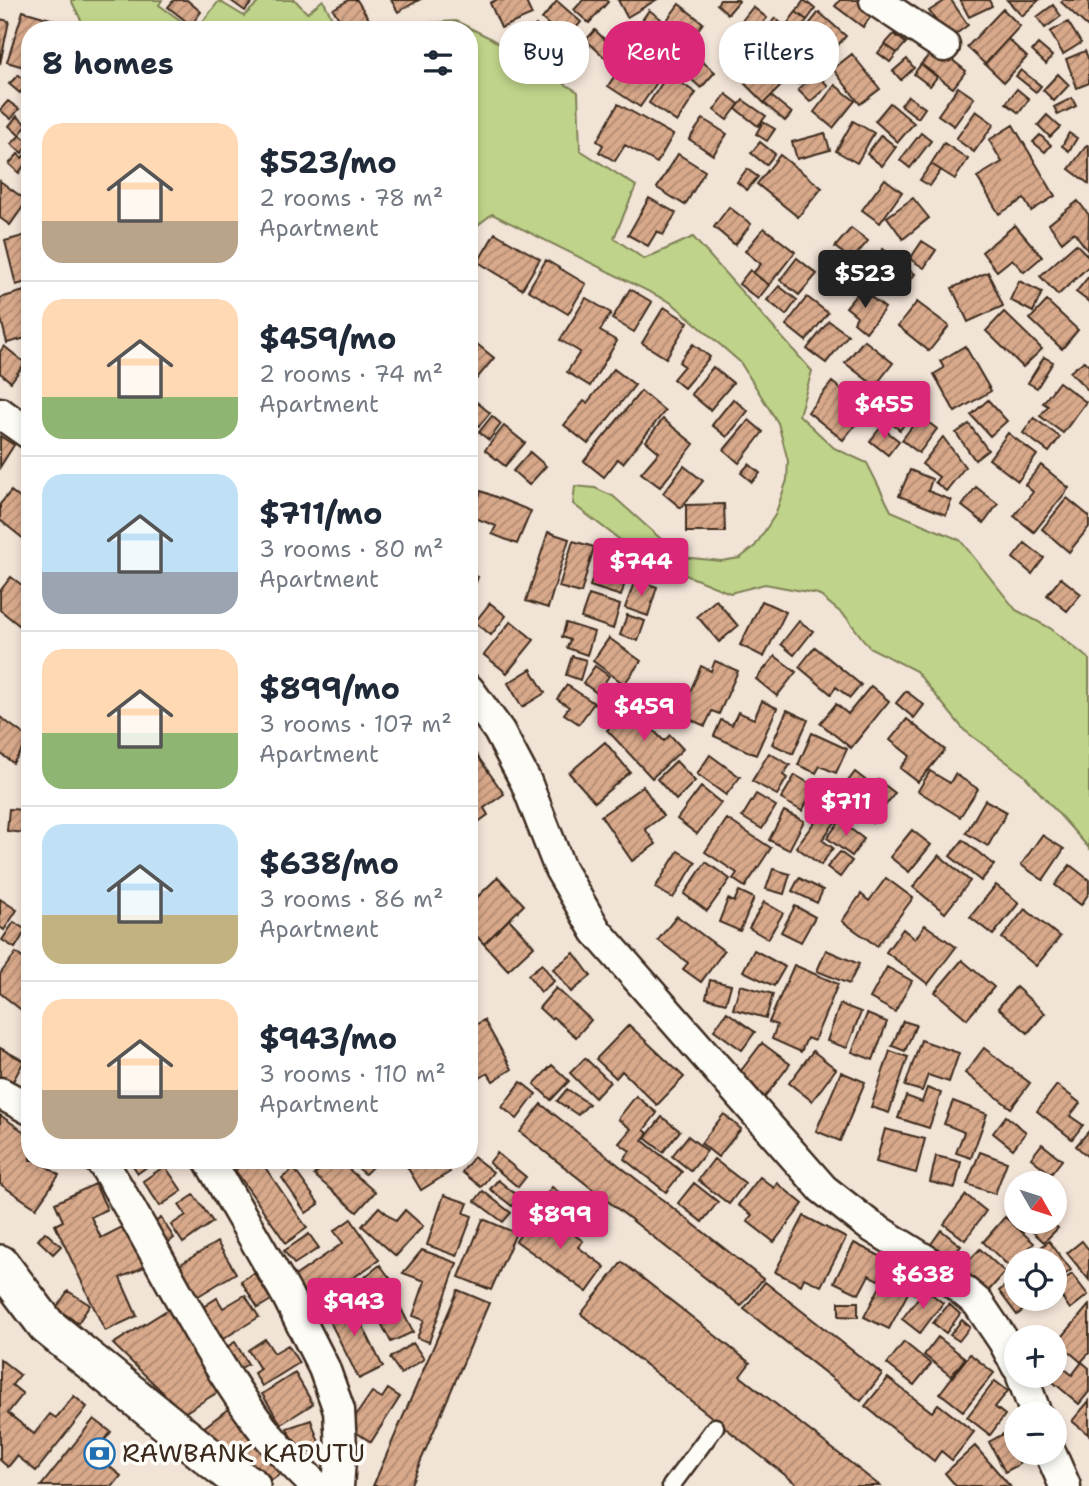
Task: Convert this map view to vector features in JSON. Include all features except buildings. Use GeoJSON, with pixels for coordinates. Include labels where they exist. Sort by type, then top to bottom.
{"type":"FeatureCollection","features":[{"type":"Feature","properties":{"kind":"street"},"geometry":{"type":"LineString","coordinates":[[875,0],[944,46]]}},
{"type":"Feature","properties":{"kind":"street"},"geometry":{"type":"LineString","coordinates":[[0,413],[21,428]]}},
{"type":"Feature","properties":{"kind":"street"},"geometry":{"type":"LineString","coordinates":[[478,702],[499,731],[526,782],[560,869],[596,931],[823,1189],[869,1225],[927,1261],[978,1303],[1004,1342]]}},
{"type":"Feature","properties":{"kind":"street"},"geometry":{"type":"LineString","coordinates":[[0,1093],[21,1104]]}},
{"type":"Feature","properties":{"kind":"street"},"geometry":{"type":"LineString","coordinates":[[105,1169],[133,1211],[208,1345],[250,1411],[316,1486]]}},
{"type":"Feature","properties":{"kind":"street"},"geometry":{"type":"LineString","coordinates":[[214,1169],[287,1296],[324,1368],[339,1410],[341,1448],[338,1486]]}},
{"type":"Feature","properties":{"kind":"street"},"geometry":{"type":"LineString","coordinates":[[0,1264],[47,1326],[228,1472],[251,1486]]}},
{"type":"Feature","properties":{"kind":"street"},"geometry":{"type":"LineString","coordinates":[[0,1307],[47,1326]]}},
{"type":"Feature","properties":{"kind":"street"},"geometry":{"type":"LineString","coordinates":[[1056,1465],[1065,1486]]}},
{"type":"Feature","properties":{"kind":"lane"},"geometry":{"type":"LineString","coordinates":[[671,1486],[715,1427]]}},
{"type":"Feature","properties":{"kind":"green space"},"geometry":{"type":"Polygon","coordinates":[[[71,0],[162,0],[159,5],[181,21],[82,21],[71,0]]]}},
{"type":"Feature","properties":{"kind":"green space"},"geometry":{"type":"Polygon","coordinates":[[[261,0],[295,0],[307,13],[323,0],[334,21],[203,21],[219,1],[244,16],[261,0]]]}},
{"type":"Feature","properties":{"kind":"green space"},"geometry":{"type":"Polygon","coordinates":[[[478,32],[499,44],[499,84],[565,84],[578,92],[580,150],[636,186],[614,238],[644,259],[693,237],[812,371],[799,415],[834,448],[867,463],[891,511],[960,540],[1016,610],[1050,628],[1089,659],[1089,848],[1024,775],[964,730],[916,671],[869,647],[846,617],[818,594],[765,584],[730,593],[644,558],[573,504],[575,486],[595,488],[613,496],[681,557],[721,561],[740,558],[755,546],[775,515],[787,480],[788,461],[778,423],[740,362],[672,303],[492,214],[478,225],[478,32]]]}},
{"type":"Feature","properties":{"kind":"place","name":"RAWBANK KADUTU"},"geometry":{"type":"Point","coordinates":[99,1453]}}]}
